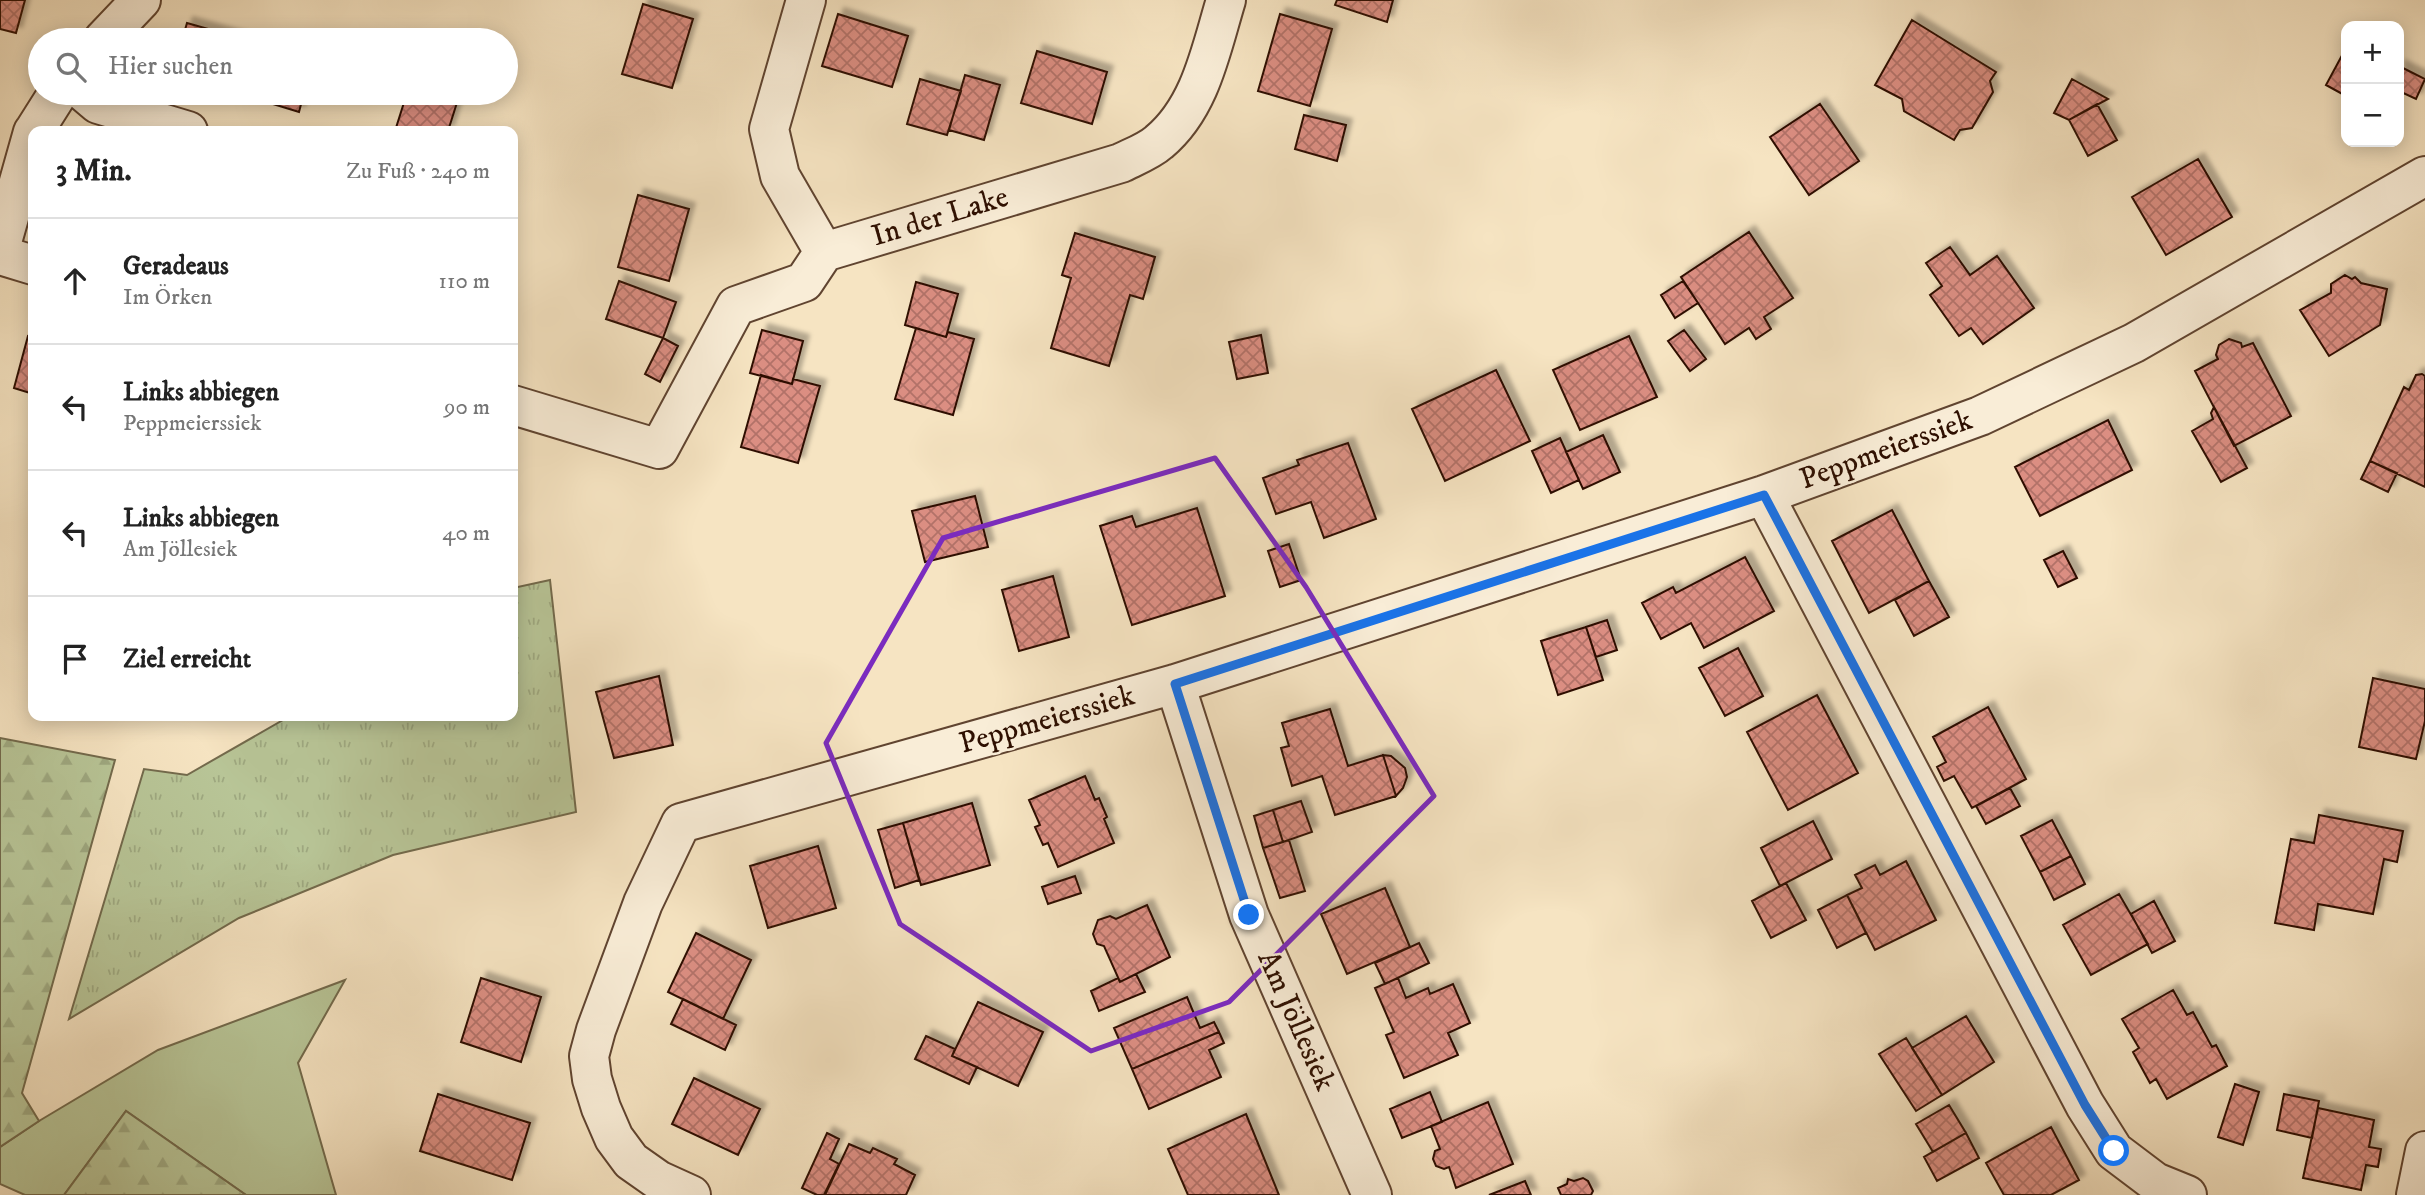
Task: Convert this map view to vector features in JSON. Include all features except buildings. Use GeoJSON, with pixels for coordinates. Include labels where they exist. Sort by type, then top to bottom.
{"type":"FeatureCollection","features":[{"type":"Feature","properties":{"kind":"street"},"geometry":{"type":"LineString","coordinates":[[114,28],[141,0]]}},
{"type":"Feature","properties":{"kind":"street"},"geometry":{"type":"LineString","coordinates":[[518,407],[659,449],[736,306],[804,282],[824,252],[780,176],[769,129],[806,0]]}},
{"type":"Feature","properties":{"kind":"street","name":"In der Lake"},"geometry":{"type":"LineString","coordinates":[[824,252],[1121,163],[1158,143],[1183,115],[1202,80],[1226,0]]}},
{"type":"Feature","properties":{"kind":"street"},"geometry":{"type":"LineString","coordinates":[[38,126],[51,105]]}},
{"type":"Feature","properties":{"kind":"street"},"geometry":{"type":"LineString","coordinates":[[101,105],[171,126]]}},
{"type":"Feature","properties":{"kind":"street"},"geometry":{"type":"LineString","coordinates":[[0,249],[28,153]]}},
{"type":"Feature","properties":{"kind":"street","name":"Peppmeierssiek"},"geometry":{"type":"LineString","coordinates":[[691,1195],[658,1180],[631,1161],[614,1138],[592,1079],[589,1056],[643,903],[681,823],[1175,684],[1764,495],[1980,416],[2134,343],[2425,176]]}},
{"type":"Feature","properties":{"kind":"street"},"geometry":{"type":"LineString","coordinates":[[0,256],[28,264]]}},
{"type":"Feature","properties":{"kind":"street"},"geometry":{"type":"LineString","coordinates":[[1764,495],[2085,1105],[2114,1151],[2155,1182],[2187,1195]]}},
{"type":"Feature","properties":{"kind":"street","name":"Am Jöllesiek"},"geometry":{"type":"LineString","coordinates":[[1175,684],[1249,915],[1372,1195]]}},
{"type":"Feature","properties":{"kind":"street"},"geometry":{"type":"LineString","coordinates":[[2416,1195],[2425,1151]]}},
{"type":"Feature","properties":{"kind":"highlighted area"},"geometry":{"type":"Polygon","coordinates":[[[1215,458],[1306,587],[1434,796],[1229,1002],[1091,1051],[900,924],[826,743],[943,538],[1215,458]]]}},
{"type":"Feature","properties":{"kind":"green space"},"geometry":{"type":"Polygon","coordinates":[[[550,580],[576,812],[393,855],[239,918],[69,1019],[144,769],[187,775],[281,721],[518,721],[518,587],[550,580]]]}},
{"type":"Feature","properties":{"kind":"green space"},"geometry":{"type":"Polygon","coordinates":[[[0,738],[115,760],[22,1093],[39,1121],[0,1147],[0,738]]]}},
{"type":"Feature","properties":{"kind":"green space"},"geometry":{"type":"Polygon","coordinates":[[[345,980],[298,1063],[336,1195],[246,1195],[126,1111],[64,1195],[25,1195],[0,1184],[0,1147],[158,1050],[345,980]]]}},
{"type":"Feature","properties":{"kind":"green space"},"geometry":{"type":"Polygon","coordinates":[[[126,1111],[246,1195],[64,1195],[126,1111]]]}},
{"type":"Feature","properties":{"kind":"route"},"geometry":{"type":"LineString","coordinates":[[1249,915],[1175,684],[1764,495],[2085,1105],[2114,1151]]}}]}
